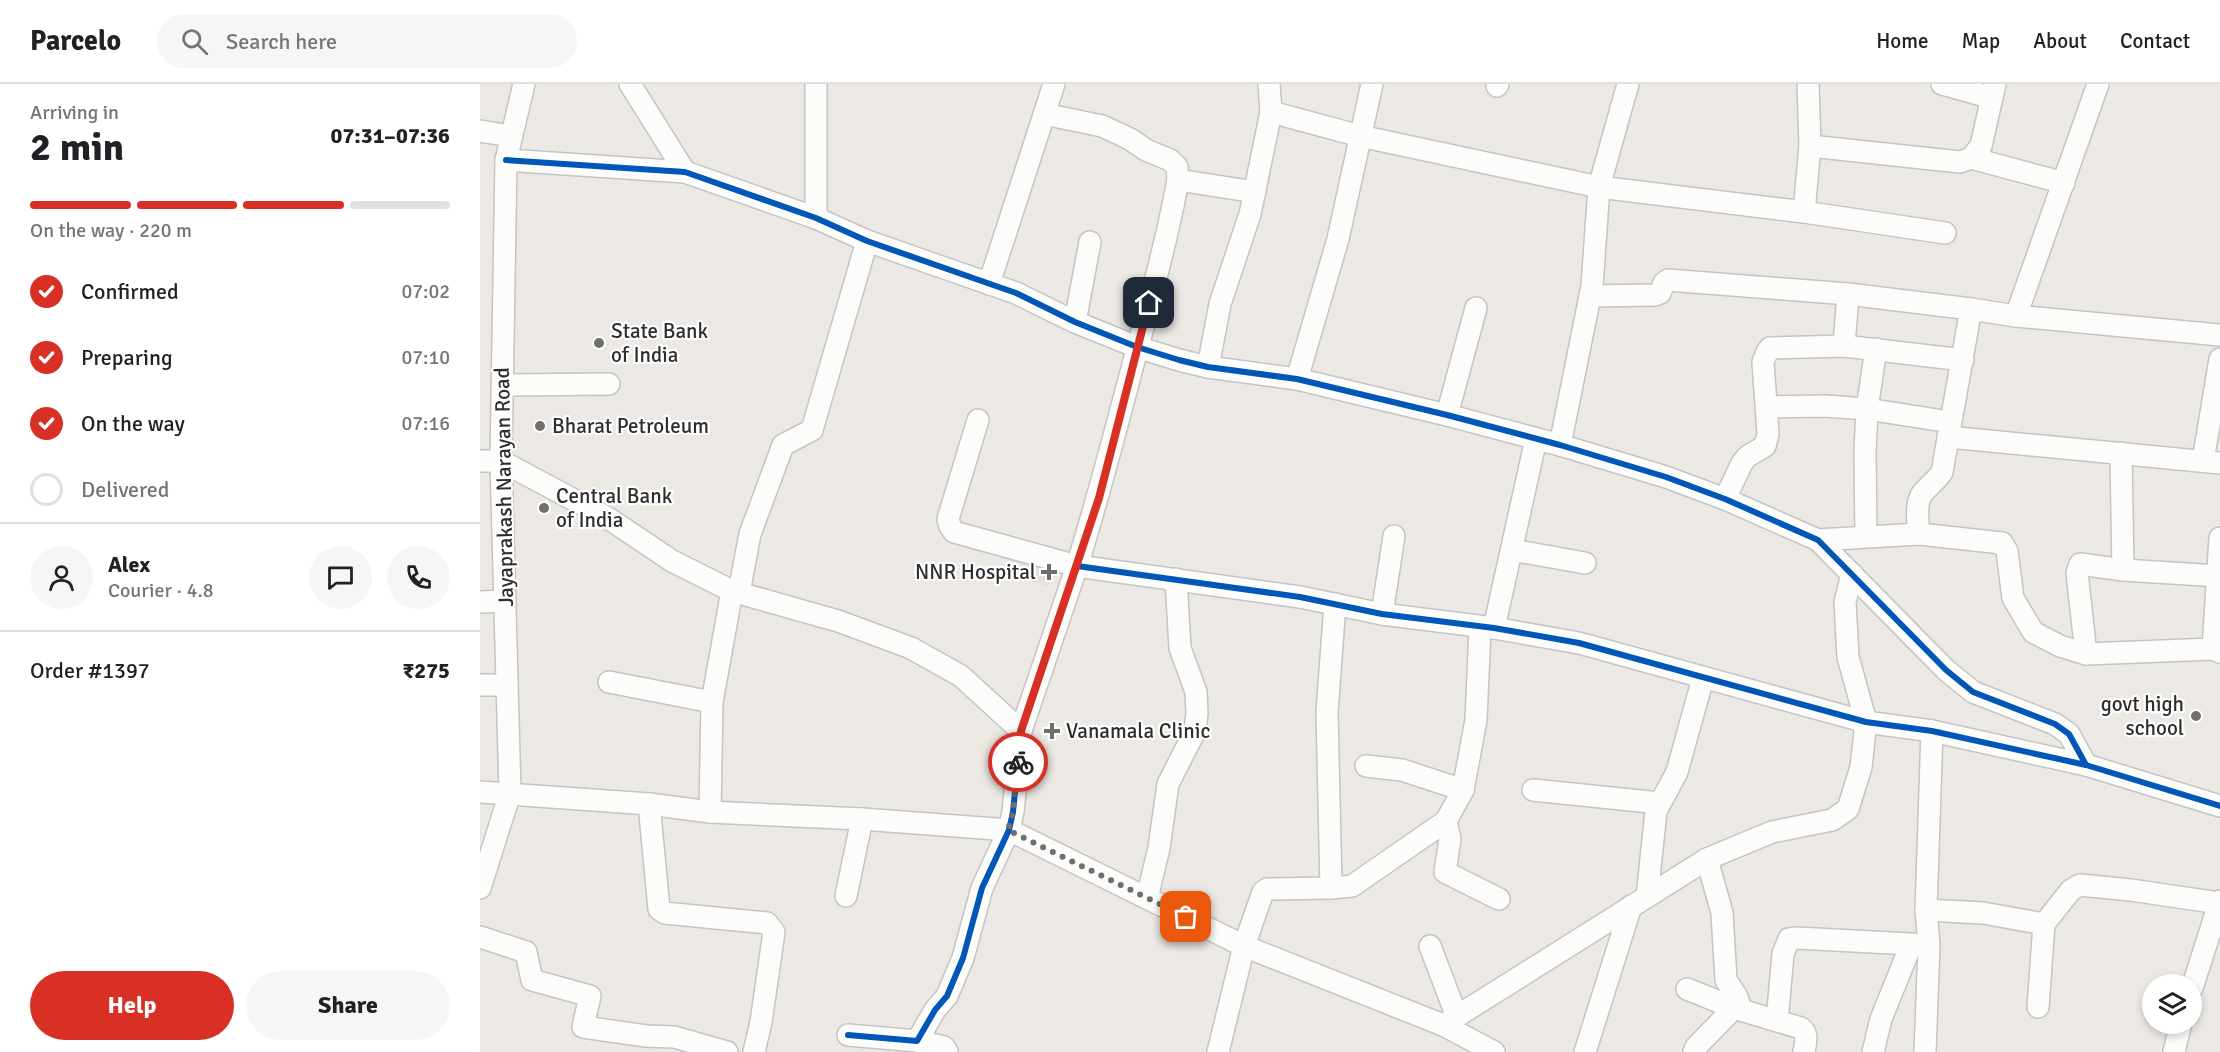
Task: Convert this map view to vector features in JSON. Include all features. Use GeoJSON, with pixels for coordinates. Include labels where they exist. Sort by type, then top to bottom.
{"type":"FeatureCollection","features":[{"type":"Feature","properties":{"kind":"street","name":"Jayaprakash Narayan Road"},"geometry":{"type":"LineString","coordinates":[[480,888],[510,793],[501,461],[506,160],[524,84]]}},
{"type":"Feature","properties":{"kind":"street"},"geometry":{"type":"LineString","coordinates":[[630,84],[685,172]]}},
{"type":"Feature","properties":{"kind":"street"},"geometry":{"type":"LineString","coordinates":[[816,84],[816,218]]}},
{"type":"Feature","properties":{"kind":"street"},"geometry":{"type":"LineString","coordinates":[[989,284],[1054,84]]}},
{"type":"Feature","properties":{"kind":"street"},"geometry":{"type":"LineString","coordinates":[[1208,366],[1220,304],[1255,192],[1271,112],[1269,84]]}},
{"type":"Feature","properties":{"kind":"street"},"geometry":{"type":"LineString","coordinates":[[1297,380],[1338,239],[1372,84]]}},
{"type":"Feature","properties":{"kind":"street"},"geometry":{"type":"LineString","coordinates":[[1560,445],[1590,296],[1599,187],[1628,84]]}},
{"type":"Feature","properties":{"kind":"street"},"geometry":{"type":"LineString","coordinates":[[1804,212],[1810,146],[1808,84]]}},
{"type":"Feature","properties":{"kind":"street"},"geometry":{"type":"LineString","coordinates":[[1810,146],[1960,162],[1971,158],[1981,146],[1994,91],[1942,84]]}},
{"type":"Feature","properties":{"kind":"street"},"geometry":{"type":"LineString","coordinates":[[2016,316],[2098,84]]}},
{"type":"Feature","properties":{"kind":"street"},"geometry":{"type":"LineString","coordinates":[[1271,112],[1360,136],[1599,187],[1804,212],[1945,233]]}},
{"type":"Feature","properties":{"kind":"street"},"geometry":{"type":"LineString","coordinates":[[917,1041],[935,1010],[947,996],[963,958],[982,888],[1008,830],[1013,812],[1021,731],[1099,498],[1167,238],[1178,180],[1177,167],[1170,160],[1146,150],[1130,139],[1102,126],[1044,114]]}},
{"type":"Feature","properties":{"kind":"street"},"geometry":{"type":"LineString","coordinates":[[480,131],[511,136]]}},
{"type":"Feature","properties":{"kind":"street"},"geometry":{"type":"LineString","coordinates":[[1971,158],[2064,183]]}},
{"type":"Feature","properties":{"kind":"street"},"geometry":{"type":"LineString","coordinates":[[506,160],[685,172],[816,218],[867,241],[1016,293],[1075,322],[1137,347],[1208,366],[1297,380],[1447,415],[1560,445],[1666,477],[1725,499],[1818,540],[1946,670],[1973,692],[2055,724],[2069,734],[2086,765]]}},
{"type":"Feature","properties":{"kind":"street"},"geometry":{"type":"LineString","coordinates":[[1178,180],[1255,192]]}},
{"type":"Feature","properties":{"kind":"street"},"geometry":{"type":"LineString","coordinates":[[710,812],[712,702],[735,592],[750,534],[783,445],[812,430],[867,241]]}},
{"type":"Feature","properties":{"kind":"street"},"geometry":{"type":"LineString","coordinates":[[1075,322],[1090,242]]}},
{"type":"Feature","properties":{"kind":"street"},"geometry":{"type":"LineString","coordinates":[[1590,296],[1655,295],[1660,293],[1664,283],[1668,280],[1848,294],[2016,316],[2220,335]]}},
{"type":"Feature","properties":{"kind":"street"},"geometry":{"type":"LineString","coordinates":[[1844,346],[1848,294]]}},
{"type":"Feature","properties":{"kind":"street"},"geometry":{"type":"LineString","coordinates":[[1447,415],[1476,308]]}},
{"type":"Feature","properties":{"kind":"street"},"geometry":{"type":"LineString","coordinates":[[1919,534],[1918,504],[1921,495],[1942,472],[1971,309]]}},
{"type":"Feature","properties":{"kind":"street"},"geometry":{"type":"LineString","coordinates":[[1725,499],[1742,463],[1748,456],[1765,446],[1768,434],[1763,362],[1770,348],[1844,346],[1963,360]]}},
{"type":"Feature","properties":{"kind":"street"},"geometry":{"type":"LineString","coordinates":[[1866,536],[1867,409],[1876,349]]}},
{"type":"Feature","properties":{"kind":"street"},"geometry":{"type":"LineString","coordinates":[[1767,407],[1826,406],[1867,409],[1949,429],[2121,453],[2211,462],[2220,359]]}},
{"type":"Feature","properties":{"kind":"street"},"geometry":{"type":"LineString","coordinates":[[502,385],[609,384]]}},
{"type":"Feature","properties":{"kind":"street"},"geometry":{"type":"LineString","coordinates":[[978,420],[948,519],[954,532],[1077,567],[1300,597],[1382,614],[1579,643],[1866,722],[1932,731],[2086,765],[2220,806]]}},
{"type":"Feature","properties":{"kind":"street"},"geometry":{"type":"LineString","coordinates":[[1218,1052],[1244,946],[1260,899],[1265,891],[1352,886],[1446,821],[1463,790],[1476,720],[1487,628],[1512,550],[1536,439]]}},
{"type":"Feature","properties":{"kind":"street"},"geometry":{"type":"LineString","coordinates":[[2121,453],[2123,570]]}},
{"type":"Feature","properties":{"kind":"street"},"geometry":{"type":"LineString","coordinates":[[480,461],[501,461],[608,518],[672,561],[735,592],[838,621],[911,648],[961,675],[1021,731]]}},
{"type":"Feature","properties":{"kind":"street"},"geometry":{"type":"LineString","coordinates":[[1818,540],[1919,534],[2002,543],[2007,551],[2013,598],[2033,632],[2060,646],[2086,654],[2216,651],[2220,538]]}},
{"type":"Feature","properties":{"kind":"street"},"geometry":{"type":"LineString","coordinates":[[1382,614],[1394,536]]}},
{"type":"Feature","properties":{"kind":"street"},"geometry":{"type":"LineString","coordinates":[[1512,550],[1586,563]]}},
{"type":"Feature","properties":{"kind":"street"},"geometry":{"type":"LineString","coordinates":[[2086,654],[2076,573],[2080,564],[2123,570],[2219,576]]}},
{"type":"Feature","properties":{"kind":"street"},"geometry":{"type":"LineString","coordinates":[[1450,1021],[1707,859],[1772,832],[1832,820],[1848,808],[1861,767],[1866,722],[1848,657],[1845,602],[1852,574]]}},
{"type":"Feature","properties":{"kind":"street"},"geometry":{"type":"LineString","coordinates":[[1147,898],[1159,848],[1168,784],[1195,730],[1197,713],[1196,692],[1179,648],[1176,579]]}},
{"type":"Feature","properties":{"kind":"street"},"geometry":{"type":"LineString","coordinates":[[480,602],[505,601]]}},
{"type":"Feature","properties":{"kind":"street"},"geometry":{"type":"LineString","coordinates":[[1331,888],[1327,721],[1335,604]]}},
{"type":"Feature","properties":{"kind":"street"},"geometry":{"type":"LineString","coordinates":[[1585,1052],[1639,901],[1656,811],[1677,772],[1703,678]]}},
{"type":"Feature","properties":{"kind":"street"},"geometry":{"type":"LineString","coordinates":[[609,682],[712,702]]}},
{"type":"Feature","properties":{"kind":"street"},"geometry":{"type":"LineString","coordinates":[[480,685],[507,685]]}},
{"type":"Feature","properties":{"kind":"street"},"geometry":{"type":"LineString","coordinates":[[1925,1052],[1920,945],[1926,910],[1932,731]]}},
{"type":"Feature","properties":{"kind":"street"},"geometry":{"type":"LineString","coordinates":[[1366,766],[1402,770],[1463,790]]}},
{"type":"Feature","properties":{"kind":"street"},"geometry":{"type":"LineString","coordinates":[[1533,790],[1660,803]]}},
{"type":"Feature","properties":{"kind":"street"},"geometry":{"type":"LineString","coordinates":[[480,792],[649,804],[710,812],[862,819],[1008,830],[1244,946],[1450,1021],[1494,1052]]}},
{"type":"Feature","properties":{"kind":"street"},"geometry":{"type":"LineString","coordinates":[[649,804],[658,909],[665,913],[767,923],[774,932],[761,1022],[754,1052]]}},
{"type":"Feature","properties":{"kind":"street"},"geometry":{"type":"LineString","coordinates":[[846,896],[862,819]]}},
{"type":"Feature","properties":{"kind":"street"},"geometry":{"type":"LineString","coordinates":[[1446,821],[1449,839],[1445,872],[1499,899]]}},
{"type":"Feature","properties":{"kind":"street"},"geometry":{"type":"LineString","coordinates":[[1707,859],[1722,913],[1726,980],[1737,996],[1738,1009]]}},
{"type":"Feature","properties":{"kind":"street"},"geometry":{"type":"LineString","coordinates":[[2038,1007],[2043,924],[2071,890],[2080,885],[2220,902],[2197,974]]}},
{"type":"Feature","properties":{"kind":"street"},"geometry":{"type":"LineString","coordinates":[[1926,910],[1983,913],[2043,924]]}},
{"type":"Feature","properties":{"kind":"street"},"geometry":{"type":"LineString","coordinates":[[480,937],[526,952],[532,980],[590,996],[583,1027],[646,1036],[674,1037],[727,1052]]}},
{"type":"Feature","properties":{"kind":"street"},"geometry":{"type":"LineString","coordinates":[[1777,1021],[1783,954],[1790,939],[1920,945]]}},
{"type":"Feature","properties":{"kind":"street"},"geometry":{"type":"LineString","coordinates":[[1874,1052],[1881,1018],[1920,945]]}},
{"type":"Feature","properties":{"kind":"street"},"geometry":{"type":"LineString","coordinates":[[1430,946],[1450,1021]]}},
{"type":"Feature","properties":{"kind":"street"},"geometry":{"type":"LineString","coordinates":[[1686,989],[1738,1009],[1804,1030],[1806,1036],[1803,1052]]}},
{"type":"Feature","properties":{"kind":"street"},"geometry":{"type":"LineString","coordinates":[[1694,1052],[1696,1047],[1738,1009]]}},
{"type":"Feature","properties":{"kind":"street"},"geometry":{"type":"LineString","coordinates":[[2174,1052],[2178,1034]]}},
{"type":"Feature","properties":{"kind":"street"},"geometry":{"type":"LineString","coordinates":[[848,1035],[917,1041],[944,1047],[947,1052]]}},
{"type":"Feature","properties":{"kind":"shaded area"},"geometry":{"type":"Polygon","coordinates":[[[1021,563],[1052,571],[1048,586],[1017,578],[1021,563]]]}},
{"type":"Feature","properties":{"kind":"cycle path"},"geometry":{"type":"LineString","coordinates":[[506,160],[685,172],[816,218],[867,241],[1016,293],[1075,322],[1137,347],[1208,367],[1297,379],[1447,415],[1560,445],[1666,477],[1725,499],[1818,540],[1946,670],[1973,692],[2055,724],[2069,734],[2086,765],[2220,806]]}},
{"type":"Feature","properties":{"kind":"cycle path"},"geometry":{"type":"LineString","coordinates":[[848,1035],[917,1041],[935,1010],[947,996],[963,958],[982,888],[1009,830],[1013,812],[1021,731],[1077,566],[1300,597],[1382,614],[1494,628],[1579,643],[1866,722],[1932,731],[2086,765]]}},
{"type":"Feature","properties":{"kind":"way so far"},"geometry":{"type":"LineString","coordinates":[[1018,762],[1013,812],[1008,830],[1186,917]]}},
{"type":"Feature","properties":{"kind":"place","name":"State Bank of India"},"geometry":{"type":"Point","coordinates":[599,343]}},
{"type":"Feature","properties":{"kind":"place","name":"Bharat Petroleum"},"geometry":{"type":"Point","coordinates":[540,426]}},
{"type":"Feature","properties":{"kind":"place","name":"Central Bank of India"},"geometry":{"type":"Point","coordinates":[544,508]}},
{"type":"Feature","properties":{"kind":"place","name":"NNR Hospital"},"geometry":{"type":"Point","coordinates":[1049,572]}},
{"type":"Feature","properties":{"kind":"place","name":"govt high school"},"geometry":{"type":"Point","coordinates":[2196,716]}},
{"type":"Feature","properties":{"kind":"place","name":"Vanamala Clinic"},"geometry":{"type":"Point","coordinates":[1052,731]}},
{"type":"Feature","properties":{"kind":"route"},"geometry":{"type":"LineString","coordinates":[[1018,762],[1021,731],[1099,498],[1149,303]]}}]}
